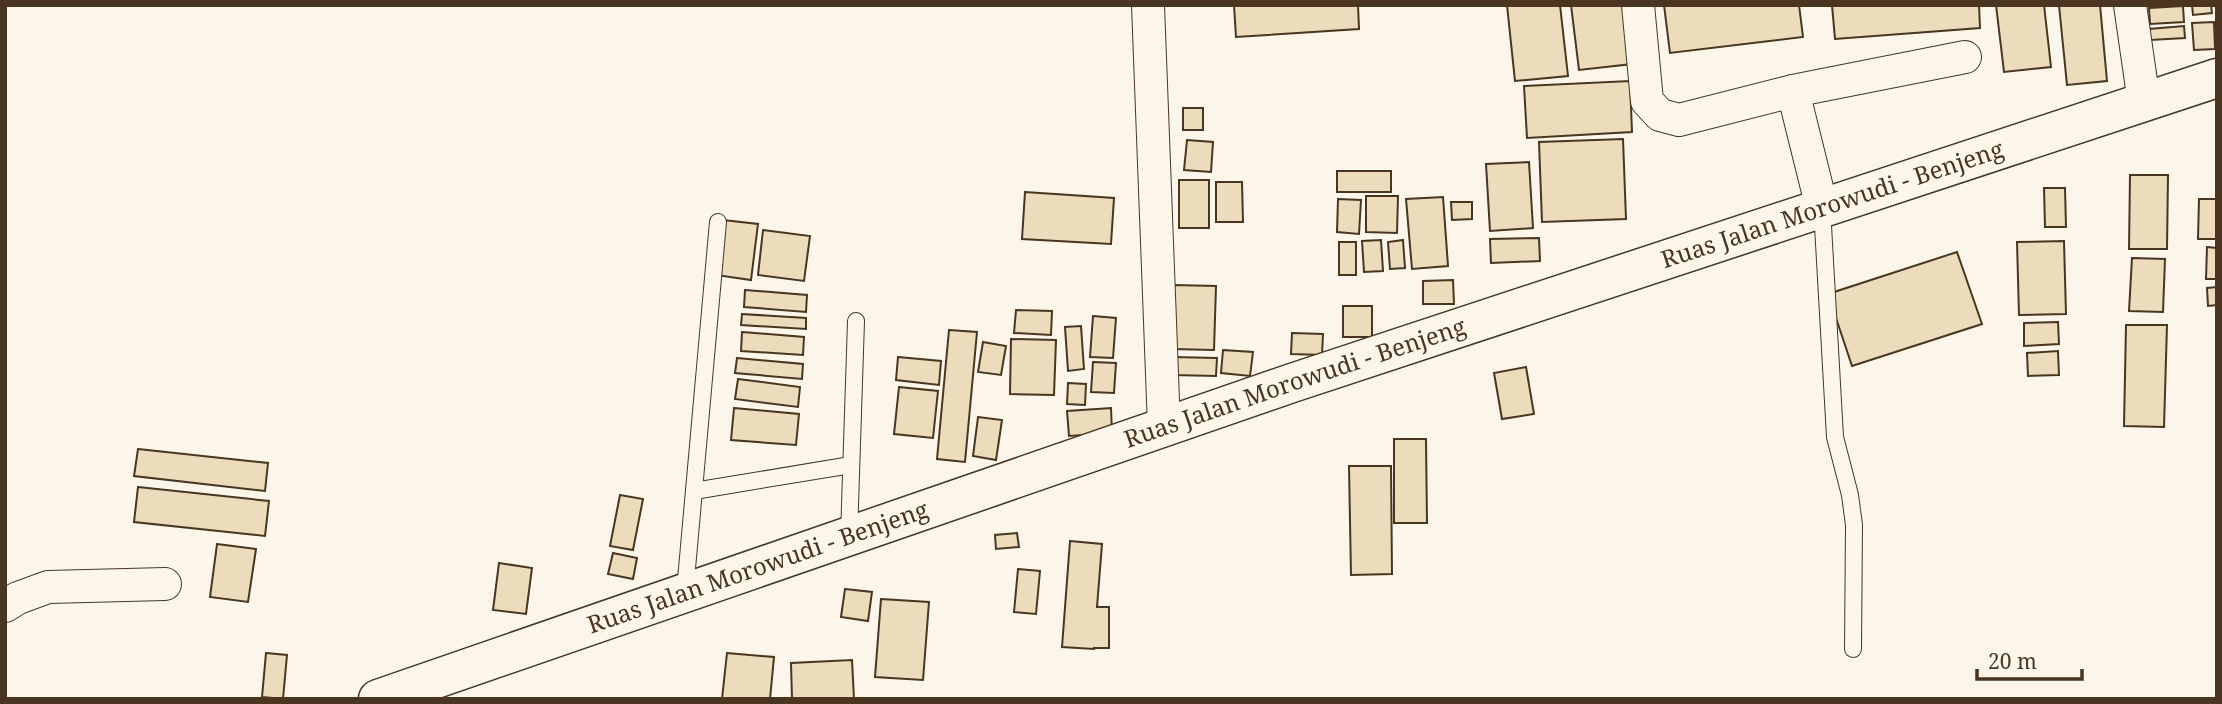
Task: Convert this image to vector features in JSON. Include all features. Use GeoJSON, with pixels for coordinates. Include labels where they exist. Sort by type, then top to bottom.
{"type":"FeatureCollection","features":[{"type":"Feature","properties":{"kind":"main road","name":"Ruas Jalan Morowudi - Benjeng"},"geometry":{"type":"LineString","coordinates":[[378,699],[1292,383],[2217,78]]}},
{"type":"Feature","properties":{"kind":"street"},"geometry":{"type":"LineString","coordinates":[[1148,5],[1164,428]]}},
{"type":"Feature","properties":{"kind":"street"},"geometry":{"type":"LineString","coordinates":[[1638,5],[1647,101],[1660,115],[1679,120],[1793,91],[1965,57]]}},
{"type":"Feature","properties":{"kind":"street"},"geometry":{"type":"LineString","coordinates":[[2130,5],[2144,102]]}},
{"type":"Feature","properties":{"kind":"street"},"geometry":{"type":"LineString","coordinates":[[1793,91],[1822,208]]}},
{"type":"Feature","properties":{"kind":"street"},"geometry":{"type":"LineString","coordinates":[[5,606],[48,587],[166,584]]}},
{"type":"Feature","properties":{"kind":"lane"},"geometry":{"type":"LineString","coordinates":[[1822,208],[1835,437],[1850,495],[1854,525],[1853,649]]}},
{"type":"Feature","properties":{"kind":"lane"},"geometry":{"type":"LineString","coordinates":[[685,593],[718,222]]}},
{"type":"Feature","properties":{"kind":"lane"},"geometry":{"type":"LineString","coordinates":[[849,536],[856,321]]}},
{"type":"Feature","properties":{"kind":"lane"},"geometry":{"type":"LineString","coordinates":[[694,491],[851,465]]}},
{"type":"Feature","properties":{"kind":"building"},"geometry":{"type":"Polygon","coordinates":[[[1234,5],[1358,5],[1359,29],[1236,37],[1234,5]]]}},
{"type":"Feature","properties":{"kind":"building"},"geometry":{"type":"Polygon","coordinates":[[[1507,5],[1560,5],[1568,76],[1515,81],[1507,5]]]}},
{"type":"Feature","properties":{"kind":"building"},"geometry":{"type":"Polygon","coordinates":[[[1571,5],[1625,5],[1632,64],[1579,70],[1571,5]]]}},
{"type":"Feature","properties":{"kind":"building"},"geometry":{"type":"Polygon","coordinates":[[[1664,5],[1799,5],[1803,37],[1670,53],[1664,5]]]}},
{"type":"Feature","properties":{"kind":"building"},"geometry":{"type":"Polygon","coordinates":[[[1832,5],[1979,5],[1980,28],[1835,39],[1832,5]]]}},
{"type":"Feature","properties":{"kind":"building"},"geometry":{"type":"Polygon","coordinates":[[[1996,5],[2044,5],[2051,67],[2004,72],[1996,5]]]}},
{"type":"Feature","properties":{"kind":"building"},"geometry":{"type":"Polygon","coordinates":[[[2059,5],[2100,5],[2107,81],[2067,85],[2059,5]]]}},
{"type":"Feature","properties":{"kind":"building"},"geometry":{"type":"Polygon","coordinates":[[[2192,5],[2211,5],[2212,13],[2193,15],[2192,5]]]}},
{"type":"Feature","properties":{"kind":"building"},"geometry":{"type":"Polygon","coordinates":[[[2183,6],[2184,22],[2150,24],[2149,8],[2183,6]]]}},
{"type":"Feature","properties":{"kind":"building"},"geometry":{"type":"Polygon","coordinates":[[[2214,22],[2215,49],[2194,50],[2192,23],[2214,22]]]}},
{"type":"Feature","properties":{"kind":"building"},"geometry":{"type":"Polygon","coordinates":[[[2184,26],[2185,38],[2150,40],[2149,29],[2184,26]]]}},
{"type":"Feature","properties":{"kind":"building"},"geometry":{"type":"Polygon","coordinates":[[[1630,81],[1632,132],[1527,138],[1524,86],[1630,81]]]}},
{"type":"Feature","properties":{"kind":"building"},"geometry":{"type":"Polygon","coordinates":[[[1183,108],[1203,108],[1203,130],[1183,130],[1183,108]]]}},
{"type":"Feature","properties":{"kind":"building"},"geometry":{"type":"Polygon","coordinates":[[[1623,139],[1626,219],[1542,222],[1539,142],[1623,139]]]}},
{"type":"Feature","properties":{"kind":"building"},"geometry":{"type":"Polygon","coordinates":[[[1187,140],[1213,142],[1211,172],[1184,170],[1187,140]]]}},
{"type":"Feature","properties":{"kind":"building"},"geometry":{"type":"Polygon","coordinates":[[[1529,162],[1533,228],[1490,231],[1486,164],[1529,162]]]}},
{"type":"Feature","properties":{"kind":"building"},"geometry":{"type":"Polygon","coordinates":[[[1337,171],[1391,171],[1391,192],[1337,192],[1337,171]]]}},
{"type":"Feature","properties":{"kind":"building"},"geometry":{"type":"Polygon","coordinates":[[[2130,175],[2168,175],[2167,249],[2129,249],[2130,175]]]}},
{"type":"Feature","properties":{"kind":"building"},"geometry":{"type":"Polygon","coordinates":[[[1179,180],[1209,180],[1209,228],[1179,228],[1179,180]]]}},
{"type":"Feature","properties":{"kind":"building"},"geometry":{"type":"Polygon","coordinates":[[[1216,182],[1242,182],[1243,222],[1216,222],[1216,182]]]}},
{"type":"Feature","properties":{"kind":"building"},"geometry":{"type":"Polygon","coordinates":[[[2044,188],[2065,188],[2066,227],[2045,227],[2044,188]]]}},
{"type":"Feature","properties":{"kind":"building"},"geometry":{"type":"Polygon","coordinates":[[[1025,192],[1114,198],[1111,244],[1022,239],[1025,192]]]}},
{"type":"Feature","properties":{"kind":"building"},"geometry":{"type":"Polygon","coordinates":[[[1366,196],[1398,196],[1397,233],[1366,232],[1366,196]]]}},
{"type":"Feature","properties":{"kind":"building"},"geometry":{"type":"Polygon","coordinates":[[[1443,197],[1448,266],[1412,269],[1406,199],[1443,197]]]}},
{"type":"Feature","properties":{"kind":"building"},"geometry":{"type":"Polygon","coordinates":[[[1338,199],[1361,200],[1359,234],[1337,232],[1338,199]]]}},
{"type":"Feature","properties":{"kind":"building"},"geometry":{"type":"Polygon","coordinates":[[[2199,199],[2217,199],[2217,239],[2198,239],[2199,199]]]}},
{"type":"Feature","properties":{"kind":"building"},"geometry":{"type":"Polygon","coordinates":[[[1451,202],[1472,202],[1472,219],[1452,220],[1451,202]]]}},
{"type":"Feature","properties":{"kind":"building"},"geometry":{"type":"Polygon","coordinates":[[[723,220],[758,224],[751,280],[716,275],[723,220]]]}},
{"type":"Feature","properties":{"kind":"building"},"geometry":{"type":"Polygon","coordinates":[[[763,230],[810,236],[804,281],[758,275],[763,230]]]}},
{"type":"Feature","properties":{"kind":"building"},"geometry":{"type":"Polygon","coordinates":[[[1539,238],[1540,261],[1491,263],[1490,239],[1539,238]]]}},
{"type":"Feature","properties":{"kind":"building"},"geometry":{"type":"Polygon","coordinates":[[[1381,240],[1383,271],[1364,272],[1362,241],[1381,240]]]}},
{"type":"Feature","properties":{"kind":"building"},"geometry":{"type":"Polygon","coordinates":[[[1403,240],[1405,268],[1390,269],[1388,242],[1403,240]]]}},
{"type":"Feature","properties":{"kind":"building"},"geometry":{"type":"Polygon","coordinates":[[[2064,241],[2066,314],[2019,315],[2017,242],[2064,241]]]}},
{"type":"Feature","properties":{"kind":"building"},"geometry":{"type":"Polygon","coordinates":[[[1339,242],[1356,242],[1356,275],[1339,275],[1339,242]]]}},
{"type":"Feature","properties":{"kind":"building"},"geometry":{"type":"Polygon","coordinates":[[[2207,247],[2217,248],[2217,279],[2206,279],[2207,247]]]}},
{"type":"Feature","properties":{"kind":"building"},"geometry":{"type":"Polygon","coordinates":[[[1957,252],[1982,324],[1852,366],[1828,294],[1957,252]]]}},
{"type":"Feature","properties":{"kind":"building"},"geometry":{"type":"Polygon","coordinates":[[[2132,258],[2165,259],[2163,312],[2129,311],[2132,258]]]}},
{"type":"Feature","properties":{"kind":"building"},"geometry":{"type":"Polygon","coordinates":[[[1453,280],[1454,304],[1423,304],[1423,281],[1453,280]]]}},
{"type":"Feature","properties":{"kind":"building"},"geometry":{"type":"Polygon","coordinates":[[[1173,285],[1216,286],[1214,350],[1172,349],[1173,285]]]}},
{"type":"Feature","properties":{"kind":"building"},"geometry":{"type":"Polygon","coordinates":[[[2217,287],[2217,305],[2208,306],[2207,288],[2217,287]]]}},
{"type":"Feature","properties":{"kind":"building"},"geometry":{"type":"Polygon","coordinates":[[[745,290],[807,295],[806,312],[744,307],[745,290]]]}},
{"type":"Feature","properties":{"kind":"building"},"geometry":{"type":"Polygon","coordinates":[[[1343,306],[1372,306],[1372,337],[1343,337],[1343,306]]]}},
{"type":"Feature","properties":{"kind":"building"},"geometry":{"type":"Polygon","coordinates":[[[1016,310],[1052,311],[1051,335],[1014,333],[1016,310]]]}},
{"type":"Feature","properties":{"kind":"building"},"geometry":{"type":"Polygon","coordinates":[[[742,314],[806,318],[806,329],[741,325],[742,314]]]}},
{"type":"Feature","properties":{"kind":"building"},"geometry":{"type":"Polygon","coordinates":[[[1093,316],[1116,318],[1113,358],[1090,357],[1093,316]]]}},
{"type":"Feature","properties":{"kind":"building"},"geometry":{"type":"Polygon","coordinates":[[[2058,322],[2059,344],[2024,346],[2024,323],[2058,322]]]}},
{"type":"Feature","properties":{"kind":"building"},"geometry":{"type":"Polygon","coordinates":[[[2126,325],[2167,325],[2164,427],[2124,426],[2126,325]]]}},
{"type":"Feature","properties":{"kind":"building"},"geometry":{"type":"Polygon","coordinates":[[[1081,326],[1084,369],[1068,371],[1065,327],[1081,326]]]}},
{"type":"Feature","properties":{"kind":"building"},"geometry":{"type":"Polygon","coordinates":[[[949,330],[977,332],[965,462],[937,459],[949,330]]]}},
{"type":"Feature","properties":{"kind":"building"},"geometry":{"type":"Polygon","coordinates":[[[742,332],[804,337],[803,355],[741,351],[742,332]]]}},
{"type":"Feature","properties":{"kind":"building"},"geometry":{"type":"Polygon","coordinates":[[[1292,333],[1323,334],[1322,355],[1291,354],[1292,333]]]}},
{"type":"Feature","properties":{"kind":"building"},"geometry":{"type":"Polygon","coordinates":[[[1011,339],[1056,340],[1054,395],[1010,394],[1011,339]]]}},
{"type":"Feature","properties":{"kind":"building"},"geometry":{"type":"Polygon","coordinates":[[[983,342],[1006,346],[1001,375],[978,372],[983,342]]]}},
{"type":"Feature","properties":{"kind":"building"},"geometry":{"type":"Polygon","coordinates":[[[1223,350],[1253,352],[1250,376],[1221,373],[1223,350]]]}},
{"type":"Feature","properties":{"kind":"building"},"geometry":{"type":"Polygon","coordinates":[[[2058,351],[2059,375],[2028,376],[2027,353],[2058,351]]]}},
{"type":"Feature","properties":{"kind":"building"},"geometry":{"type":"Polygon","coordinates":[[[898,357],[941,361],[939,385],[896,380],[898,357]]]}},
{"type":"Feature","properties":{"kind":"building"},"geometry":{"type":"Polygon","coordinates":[[[1173,357],[1217,358],[1216,376],[1173,375],[1173,357]]]}},
{"type":"Feature","properties":{"kind":"building"},"geometry":{"type":"Polygon","coordinates":[[[737,358],[803,364],[802,379],[735,373],[737,358]]]}},
{"type":"Feature","properties":{"kind":"building"},"geometry":{"type":"Polygon","coordinates":[[[1093,362],[1116,363],[1114,393],[1091,392],[1093,362]]]}},
{"type":"Feature","properties":{"kind":"building"},"geometry":{"type":"Polygon","coordinates":[[[1526,367],[1534,414],[1502,419],[1494,373],[1526,367]]]}},
{"type":"Feature","properties":{"kind":"building"},"geometry":{"type":"Polygon","coordinates":[[[738,379],[800,387],[798,407],[735,399],[738,379]]]}},
{"type":"Feature","properties":{"kind":"building"},"geometry":{"type":"Polygon","coordinates":[[[1068,383],[1086,384],[1085,405],[1067,404],[1068,383]]]}},
{"type":"Feature","properties":{"kind":"building"},"geometry":{"type":"Polygon","coordinates":[[[899,387],[938,391],[933,438],[894,434],[899,387]]]}},
{"type":"Feature","properties":{"kind":"building"},"geometry":{"type":"Polygon","coordinates":[[[734,408],[799,414],[796,445],[731,440],[734,408]]]}},
{"type":"Feature","properties":{"kind":"building"},"geometry":{"type":"Polygon","coordinates":[[[1111,408],[1112,433],[1069,436],[1067,411],[1111,408]]]}},
{"type":"Feature","properties":{"kind":"building"},"geometry":{"type":"Polygon","coordinates":[[[978,417],[1002,420],[996,460],[973,456],[978,417]]]}},
{"type":"Feature","properties":{"kind":"building"},"geometry":{"type":"Polygon","coordinates":[[[1394,439],[1426,439],[1427,523],[1394,523],[1394,439]]]}},
{"type":"Feature","properties":{"kind":"building"},"geometry":{"type":"Polygon","coordinates":[[[138,449],[268,463],[265,491],[134,476],[138,449]]]}},
{"type":"Feature","properties":{"kind":"building"},"geometry":{"type":"Polygon","coordinates":[[[1349,466],[1391,466],[1392,574],[1351,575],[1349,466]]]}},
{"type":"Feature","properties":{"kind":"building"},"geometry":{"type":"Polygon","coordinates":[[[138,487],[269,501],[265,536],[134,522],[138,487]]]}},
{"type":"Feature","properties":{"kind":"building"},"geometry":{"type":"Polygon","coordinates":[[[620,495],[643,499],[633,550],[610,546],[620,495]]]}},
{"type":"Feature","properties":{"kind":"building"},"geometry":{"type":"Polygon","coordinates":[[[1017,533],[1019,547],[996,549],[995,535],[1017,533]]]}},
{"type":"Feature","properties":{"kind":"building"},"geometry":{"type":"Polygon","coordinates":[[[1070,541],[1102,544],[1097,607],[1109,607],[1109,648],[1062,647],[1070,541]]]}},
{"type":"Feature","properties":{"kind":"building"},"geometry":{"type":"Polygon","coordinates":[[[217,544],[256,549],[248,602],[210,597],[217,544]]]}},
{"type":"Feature","properties":{"kind":"building"},"geometry":{"type":"Polygon","coordinates":[[[613,553],[637,558],[633,579],[608,574],[613,553]]]}},
{"type":"Feature","properties":{"kind":"building"},"geometry":{"type":"Polygon","coordinates":[[[499,563],[532,568],[526,614],[493,610],[499,563]]]}},
{"type":"Feature","properties":{"kind":"building"},"geometry":{"type":"Polygon","coordinates":[[[1018,569],[1040,571],[1036,614],[1014,612],[1018,569]]]}},
{"type":"Feature","properties":{"kind":"building"},"geometry":{"type":"Polygon","coordinates":[[[845,589],[872,592],[868,621],[841,617],[845,589]]]}},
{"type":"Feature","properties":{"kind":"building"},"geometry":{"type":"Polygon","coordinates":[[[881,599],[929,602],[923,680],[875,677],[881,599]]]}},
{"type":"Feature","properties":{"kind":"building"},"geometry":{"type":"Polygon","coordinates":[[[266,653],[287,655],[283,699],[262,697],[266,653]]]}},
{"type":"Feature","properties":{"kind":"building"},"geometry":{"type":"Polygon","coordinates":[[[727,653],[774,657],[770,699],[722,699],[727,653]]]}},
{"type":"Feature","properties":{"kind":"building"},"geometry":{"type":"Polygon","coordinates":[[[852,660],[854,699],[792,699],[791,663],[852,660]]]}}]}
